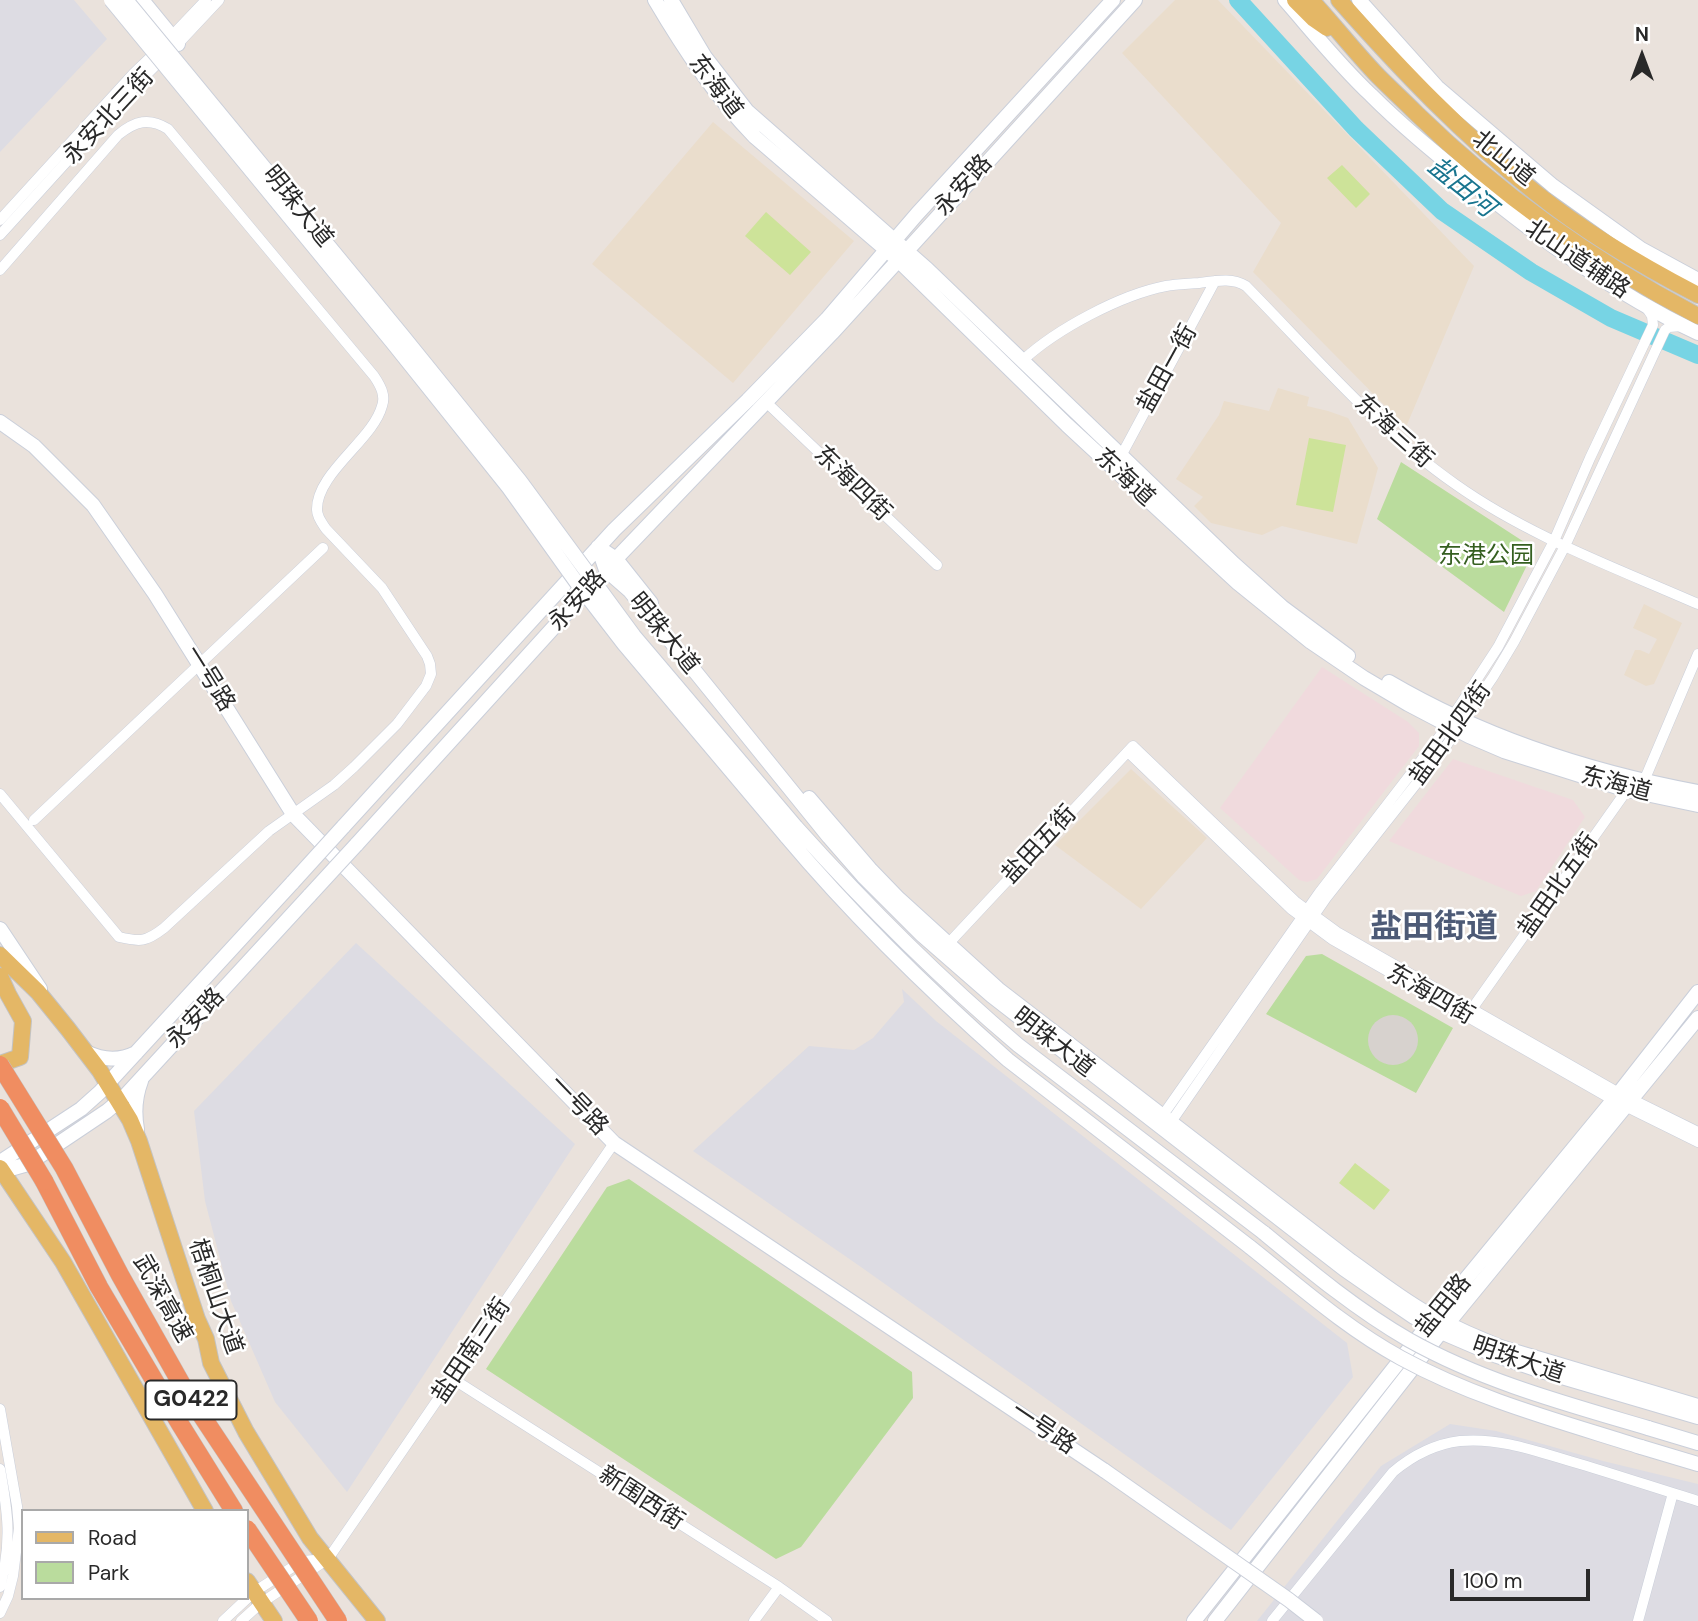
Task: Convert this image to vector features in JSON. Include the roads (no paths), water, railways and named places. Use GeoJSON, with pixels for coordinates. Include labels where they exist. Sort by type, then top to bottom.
{"type":"FeatureCollection","features":[{"type":"Feature","properties":{"kind":"highway","name":"武深高速"},"geometry":{"type":"LineString","coordinates":[[0,1065],[64,1168],[186,1392],[338,1621]]}},
{"type":"Feature","properties":{"kind":"highway","name":"武深高速"},"geometry":{"type":"LineString","coordinates":[[0,1108],[44,1181],[99,1287],[233,1509]]}},
{"type":"Feature","properties":{"kind":"highway"},"geometry":{"type":"LineString","coordinates":[[248,1530],[309,1621]]}},
{"type":"Feature","properties":{"kind":"main road"},"geometry":{"type":"LineString","coordinates":[[1295,0],[1314,19],[1353,47]]}},
{"type":"Feature","properties":{"kind":"main road","name":"北山道"},"geometry":{"type":"LineString","coordinates":[[1311,0],[1379,77],[1494,183],[1610,266],[1698,316]]}},
{"type":"Feature","properties":{"kind":"main road","name":"北山道"},"geometry":{"type":"LineString","coordinates":[[1339,0],[1384,50],[1433,91],[1461,128],[1538,195],[1592,233],[1698,295]]}},
{"type":"Feature","properties":{"kind":"main road","name":"梧桐山大道"},"geometry":{"type":"LineString","coordinates":[[0,955],[54,1011],[120,1102],[139,1141],[212,1363],[247,1432],[310,1538],[377,1621]]}},
{"type":"Feature","properties":{"kind":"main road"},"geometry":{"type":"LineString","coordinates":[[0,976],[23,1021],[20,1057],[0,1065]]}},
{"type":"Feature","properties":{"kind":"main road"},"geometry":{"type":"LineString","coordinates":[[0,1165],[63,1262],[204,1509]]}},
{"type":"Feature","properties":{"kind":"main road"},"geometry":{"type":"LineString","coordinates":[[254,1592],[274,1621]]}},
{"type":"Feature","properties":{"kind":"street"},"geometry":{"type":"LineString","coordinates":[[103,0],[157,58]]}},
{"type":"Feature","properties":{"kind":"street","name":"明珠大道"},"geometry":{"type":"LineString","coordinates":[[111,0],[509,488],[624,645],[791,832],[840,876],[922,960],[1018,1045],[1378,1321],[1442,1358],[1511,1386],[1698,1443]]}},
{"type":"Feature","properties":{"kind":"street","name":"明珠大道"},"geometry":{"type":"LineString","coordinates":[[126,0],[394,324],[503,461],[634,636],[791,832],[826,884],[911,972],[1008,1060],[1365,1336],[1432,1374],[1503,1403],[1698,1464]]}},
{"type":"Feature","properties":{"kind":"street"},"geometry":{"type":"LineString","coordinates":[[142,0],[175,40]]}},
{"type":"Feature","properties":{"kind":"street","name":"永安北三街"},"geometry":{"type":"LineString","coordinates":[[175,40],[206,0]]}},
{"type":"Feature","properties":{"kind":"street","name":"永安北三街"},"geometry":{"type":"LineString","coordinates":[[0,235],[157,58],[219,0]]}},
{"type":"Feature","properties":{"kind":"street","name":"东海道"},"geometry":{"type":"LineString","coordinates":[[655,0],[709,83],[755,137],[891,245],[1023,360],[1234,564],[1292,614],[1368,670],[1504,751],[1627,790],[1698,805]]}},
{"type":"Feature","properties":{"kind":"street","name":"东海道"},"geometry":{"type":"LineString","coordinates":[[671,0],[705,57],[747,111],[853,205],[891,245]]}},
{"type":"Feature","properties":{"kind":"street","name":"永安路"},"geometry":{"type":"LineString","coordinates":[[0,1165],[81,1109],[108,1084],[598,547],[819,328],[917,214],[1114,0]]}},
{"type":"Feature","properties":{"kind":"street","name":"永安路"},"geometry":{"type":"LineString","coordinates":[[0,1165],[14,1168],[28,1164],[120,1102],[611,564],[767,403],[1135,0]]}},
{"type":"Feature","properties":{"kind":"street","name":"北山道辅路"},"geometry":{"type":"LineString","coordinates":[[1285,0],[1369,94],[1442,159],[1521,223],[1646,307],[1698,333]]}},
{"type":"Feature","properties":{"kind":"street","name":"北山道辅路"},"geometry":{"type":"LineString","coordinates":[[1359,0],[1433,91],[1563,194],[1641,249],[1692,277]]}},
{"type":"Feature","properties":{"kind":"street","name":"永安北三街"},"geometry":{"type":"LineString","coordinates":[[0,220],[134,73],[157,58]]}},
{"type":"Feature","properties":{"kind":"street"},"geometry":{"type":"LineString","coordinates":[[0,270],[118,135],[137,123],[148,121],[158,122],[168,129],[382,387],[383,405],[376,419],[322,487],[317,510],[326,529],[382,589],[427,656],[431,674],[426,686],[397,724],[354,767],[334,785],[269,831],[150,939],[119,937],[0,794]]}},
{"type":"Feature","properties":{"kind":"street","name":"东海道"},"geometry":{"type":"LineString","coordinates":[[902,255],[1077,434],[1257,599],[1311,642],[1364,678],[1455,723],[1549,754],[1698,792]]}},
{"type":"Feature","properties":{"kind":"street"},"geometry":{"type":"LineString","coordinates":[[1670,280],[1692,277]]}},
{"type":"Feature","properties":{"kind":"street"},"geometry":{"type":"LineString","coordinates":[[1023,360],[1051,337],[1119,301],[1166,286],[1215,281]]}},
{"type":"Feature","properties":{"kind":"street","name":"东海三街"},"geometry":{"type":"LineString","coordinates":[[1215,281],[1239,281],[1246,286],[1364,407],[1418,457],[1477,498],[1554,541],[1698,604]]}},
{"type":"Feature","properties":{"kind":"street","name":"盐田一街"},"geometry":{"type":"LineString","coordinates":[[1121,456],[1215,281]]}},
{"type":"Feature","properties":{"kind":"street","name":"盐田北四街"},"geometry":{"type":"LineString","coordinates":[[1455,723],[1554,541],[1653,325],[1652,316],[1646,307]]}},
{"type":"Feature","properties":{"kind":"street","name":"盐田北四街"},"geometry":{"type":"LineString","coordinates":[[1167,1119],[1308,916],[1514,642],[1565,546],[1665,330],[1673,326],[1684,326]]}},
{"type":"Feature","properties":{"kind":"street","name":"东海四街"},"geometry":{"type":"LineString","coordinates":[[767,403],[937,565]]}},
{"type":"Feature","properties":{"kind":"street","name":"一号路"},"geometry":{"type":"LineString","coordinates":[[0,422],[34,446],[93,505],[155,594],[293,814],[614,1143],[1105,1471],[1316,1621]]}},
{"type":"Feature","properties":{"kind":"street","name":"明珠大道"},"geometry":{"type":"LineString","coordinates":[[598,547],[630,591],[829,838],[922,935],[992,996],[1344,1269],[1380,1294],[1497,1356],[1698,1418]]}},
{"type":"Feature","properties":{"kind":"street"},"geometry":{"type":"LineString","coordinates":[[34,820],[323,548]]}},
{"type":"Feature","properties":{"kind":"street","name":"明珠大道"},"geometry":{"type":"LineString","coordinates":[[611,564],[837,832],[899,899],[998,989],[1351,1261],[1438,1324],[1500,1347],[1698,1406]]}},
{"type":"Feature","properties":{"kind":"street"},"geometry":{"type":"LineString","coordinates":[[1644,780],[1698,654]]}},
{"type":"Feature","properties":{"kind":"street","name":"东海四街"},"geometry":{"type":"LineString","coordinates":[[1130,749],[1308,916],[1469,1012],[1698,1142]]}},
{"type":"Feature","properties":{"kind":"street","name":"盐田五街"},"geometry":{"type":"LineString","coordinates":[[948,944],[1130,749]]}},
{"type":"Feature","properties":{"kind":"street","name":"盐田北五街"},"geometry":{"type":"LineString","coordinates":[[1469,1012],[1627,790]]}},
{"type":"Feature","properties":{"kind":"street","name":"梧桐山大道"},"geometry":{"type":"LineString","coordinates":[[0,929],[54,1011]]}},
{"type":"Feature","properties":{"kind":"street","name":"盐田路"},"geometry":{"type":"LineString","coordinates":[[1622,1100],[1698,992]]}},
{"type":"Feature","properties":{"kind":"street","name":"盐田路"},"geometry":{"type":"LineString","coordinates":[[1194,1621],[1622,1100],[1698,1018]]}},
{"type":"Feature","properties":{"kind":"street"},"geometry":{"type":"LineString","coordinates":[[86,1052],[115,1058],[131,1056],[137,1052]]}},
{"type":"Feature","properties":{"kind":"street"},"geometry":{"type":"LineString","coordinates":[[139,1141],[135,1107],[138,1088],[144,1076]]}},
{"type":"Feature","properties":{"kind":"street","name":"东海四街"},"geometry":{"type":"LineString","coordinates":[[1622,1100],[1698,1132]]}},
{"type":"Feature","properties":{"kind":"street","name":"盐田南三街"},"geometry":{"type":"LineString","coordinates":[[328,1559],[614,1143]]}},
{"type":"Feature","properties":{"kind":"street","name":"盐田路"},"geometry":{"type":"LineString","coordinates":[[1215,1621],[1438,1324]]}},
{"type":"Feature","properties":{"kind":"street","name":"新围西街"},"geometry":{"type":"LineString","coordinates":[[453,1379],[779,1587],[827,1621]]}},
{"type":"Feature","properties":{"kind":"street"},"geometry":{"type":"LineString","coordinates":[[0,1409],[17,1506],[7,1542],[11,1586],[0,1613]]}},
{"type":"Feature","properties":{"kind":"street"},"geometry":{"type":"LineString","coordinates":[[1272,1621],[1393,1472],[1424,1452],[1440,1446],[1460,1441],[1520,1446],[1698,1501]]}},
{"type":"Feature","properties":{"kind":"street"},"geometry":{"type":"LineString","coordinates":[[0,1469],[9,1520],[0,1587]]}},
{"type":"Feature","properties":{"kind":"street"},"geometry":{"type":"LineString","coordinates":[[1638,1621],[1673,1493]]}},
{"type":"Feature","properties":{"kind":"street"},"geometry":{"type":"LineString","coordinates":[[241,1621],[254,1592],[302,1561],[328,1559]]}},
{"type":"Feature","properties":{"kind":"street"},"geometry":{"type":"LineString","coordinates":[[754,1621],[779,1587]]}},
{"type":"Feature","properties":{"kind":"street"},"geometry":{"type":"LineString","coordinates":[[223,1621],[245,1600]]}},
{"type":"Feature","properties":{"kind":"waterway","name":"盐田河"},"geometry":{"type":"LineString","coordinates":[[1238,0],[1356,129],[1442,211],[1531,272],[1611,318],[1698,355]]}},
{"type":"Feature","properties":{"kind":"district","name":"盐田街道"},"geometry":{"type":"Point","coordinates":[1434,929]}},
{"type":"Feature","properties":{"kind":"park label","name":"东港公园"},"geometry":{"type":"Point","coordinates":[1486,557]}}]}
